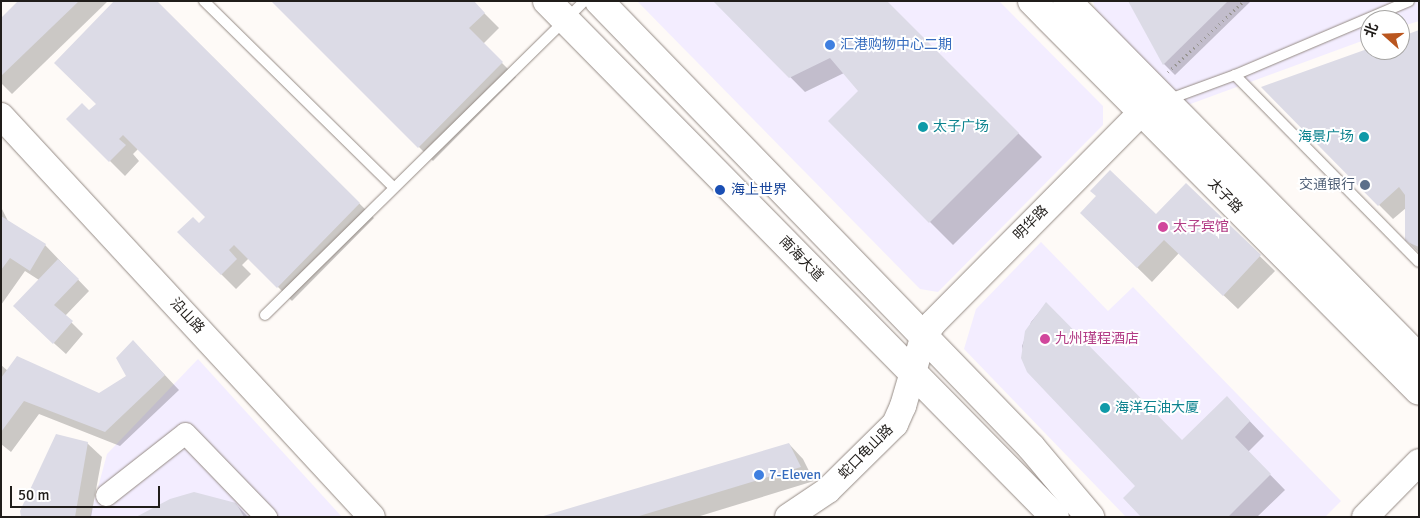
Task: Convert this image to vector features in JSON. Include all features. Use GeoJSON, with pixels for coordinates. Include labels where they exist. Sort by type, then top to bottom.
{"type":"FeatureCollection","features":[{"type":"Feature","properties":{"kind":"main road"},"geometry":{"type":"LineString","coordinates":[[599,1],[1031,448],[1090,517]]}},
{"type":"Feature","properties":{"kind":"main road","name":"太子路"},"geometry":{"type":"LineString","coordinates":[[1032,1],[1154,106],[1419,358]]}},
{"type":"Feature","properties":{"kind":"main road","name":"太子路"},"geometry":{"type":"LineString","coordinates":[[1067,1],[1083,11],[1154,106],[1419,391]]}},
{"type":"Feature","properties":{"kind":"main road","name":"南海大道"},"geometry":{"type":"LineString","coordinates":[[566,7],[913,374],[1056,517]]}},
{"type":"Feature","properties":{"kind":"street","name":"明华路"},"geometry":{"type":"LineString","coordinates":[[923,338],[944,309],[1154,106]]}},
{"type":"Feature","properties":{"kind":"street","name":"沿山路"},"geometry":{"type":"LineString","coordinates":[[1,116],[372,517]]}},
{"type":"Feature","properties":{"kind":"street","name":"蛇口龟山路"},"geometry":{"type":"LineString","coordinates":[[788,517],[828,490],[894,424],[913,374],[923,338]]}},
{"type":"Feature","properties":{"kind":"street"},"geometry":{"type":"LineString","coordinates":[[106,495],[185,433],[266,517]]}},
{"type":"Feature","properties":{"kind":"street"},"geometry":{"type":"LineString","coordinates":[[1365,517],[1419,462]]}},
{"type":"Feature","properties":{"kind":"lane"},"geometry":{"type":"LineString","coordinates":[[204,1],[393,187]]}},
{"type":"Feature","properties":{"kind":"lane"},"geometry":{"type":"LineString","coordinates":[[1154,106],[1235,75],[1409,1]]}},
{"type":"Feature","properties":{"kind":"lane"},"geometry":{"type":"LineString","coordinates":[[265,315],[393,187],[566,7]]}},
{"type":"Feature","properties":{"kind":"lane"},"geometry":{"type":"LineString","coordinates":[[1235,75],[1419,262]]}},
{"type":"Feature","properties":{"kind":"path"},"geometry":{"type":"LineString","coordinates":[[1168,72],[1244,1]]}},
{"type":"Feature","properties":{"kind":"shaded area"},"geometry":{"type":"Polygon","coordinates":[[[637,1],[999,1],[1103,106],[1103,125],[938,292],[920,289],[637,1]]]}},
{"type":"Feature","properties":{"kind":"shaded area"},"geometry":{"type":"Polygon","coordinates":[[[1093,1],[1419,1],[1419,21],[1410,24],[1410,10],[1360,10],[1360,42],[1185,106],[1149,71],[1095,9],[1093,1]]]}},
{"type":"Feature","properties":{"kind":"shaded area"},"geometry":{"type":"Polygon","coordinates":[[[1041,242],[1108,311],[1133,287],[1341,501],[1325,517],[1126,517],[964,349],[976,309],[1041,242]]]}},
{"type":"Feature","properties":{"kind":"shaded area"},"geometry":{"type":"Polygon","coordinates":[[[198,359],[342,517],[90,517],[107,454],[198,359]]]}},
{"type":"Feature","properties":{"kind":"building"},"geometry":{"type":"Polygon","coordinates":[[[18,1],[79,1],[1,76],[1,18],[18,1]]]}},
{"type":"Feature","properties":{"kind":"building"},"geometry":{"type":"Polygon","coordinates":[[[114,1],[157,1],[360,203],[277,288],[234,245],[229,250],[237,259],[221,275],[177,232],[193,217],[199,223],[205,217],[123,135],[119,139],[126,145],[109,162],[66,119],[82,103],[89,110],[96,104],[54,63],[114,1]]]}},
{"type":"Feature","properties":{"kind":"building"},"geometry":{"type":"Polygon","coordinates":[[[271,1],[474,1],[485,13],[469,28],[503,62],[418,148],[271,1]]]}},
{"type":"Feature","properties":{"kind":"building","name":"太子广场"},"geometry":{"type":"Polygon","coordinates":[[[713,1],[887,1],[1019,133],[929,223],[828,121],[858,91],[830,58],[789,78],[713,1]]]}},
{"type":"Feature","properties":{"kind":"building"},"geometry":{"type":"Polygon","coordinates":[[[1128,1],[1228,1],[1163,65],[1128,1]]]}},
{"type":"Feature","properties":{"kind":"building","name":"海景广场"},"geometry":{"type":"Polygon","coordinates":[[[1419,30],[1419,247],[1405,241],[1405,195],[1399,187],[1378,206],[1261,87],[1360,52],[1360,60],[1410,60],[1410,33],[1419,30]]]}},
{"type":"Feature","properties":{"kind":"building","name":"太子宾馆"},"geometry":{"type":"Polygon","coordinates":[[[1110,170],[1156,214],[1186,183],[1261,255],[1223,296],[1164,240],[1137,268],[1080,213],[1096,196],[1090,191],[1110,170]]]}},
{"type":"Feature","properties":{"kind":"building"},"geometry":{"type":"Polygon","coordinates":[[[1,216],[46,244],[30,271],[10,258],[1,270],[1,216]]]}},
{"type":"Feature","properties":{"kind":"building"},"geometry":{"type":"Polygon","coordinates":[[[58,259],[79,279],[54,305],[73,321],[53,344],[13,306],[58,259]]]}},
{"type":"Feature","properties":{"kind":"building","name":"海洋石油大厦"},"geometry":{"type":"Polygon","coordinates":[[[1046,302],[1182,440],[1227,396],[1250,421],[1235,437],[1271,474],[1228,517],[1141,517],[1123,498],[1135,486],[1027,372],[1021,358],[1025,331],[1046,302]]]}},
{"type":"Feature","properties":{"kind":"building"},"geometry":{"type":"Polygon","coordinates":[[[133,340],[165,375],[105,432],[24,401],[1,432],[1,378],[17,356],[99,393],[126,376],[116,358],[133,340]]]}},
{"type":"Feature","properties":{"kind":"building"},"geometry":{"type":"Polygon","coordinates":[[[56,434],[88,442],[75,517],[21,517],[20,511],[56,434]]]}},
{"type":"Feature","properties":{"kind":"building"},"geometry":{"type":"Polygon","coordinates":[[[789,443],[801,467],[636,517],[540,517],[789,443]]]}},
{"type":"Feature","properties":{"kind":"building"},"geometry":{"type":"Polygon","coordinates":[[[194,492],[236,503],[244,517],[136,517],[170,499],[194,492]]]}},
{"type":"Feature","properties":{"kind":"place","name":"汇港购物中心二期"},"geometry":{"type":"Point","coordinates":[830,45]}},
{"type":"Feature","properties":{"kind":"place","name":"太子广场"},"geometry":{"type":"Point","coordinates":[923,127]}},
{"type":"Feature","properties":{"kind":"place","name":"海景广场"},"geometry":{"type":"Point","coordinates":[1364,137]}},
{"type":"Feature","properties":{"kind":"place","name":"交通银行"},"geometry":{"type":"Point","coordinates":[1365,185]}},
{"type":"Feature","properties":{"kind":"place","name":"海上世界"},"geometry":{"type":"Point","coordinates":[720,190]}},
{"type":"Feature","properties":{"kind":"place","name":"太子宾馆"},"geometry":{"type":"Point","coordinates":[1163,227]}},
{"type":"Feature","properties":{"kind":"place","name":"九州瑾程酒店"},"geometry":{"type":"Point","coordinates":[1045,339]}},
{"type":"Feature","properties":{"kind":"place","name":"海洋石油大厦"},"geometry":{"type":"Point","coordinates":[1105,408]}},
{"type":"Feature","properties":{"kind":"place","name":"7-Eleven"},"geometry":{"type":"Point","coordinates":[759,475]}}]}
